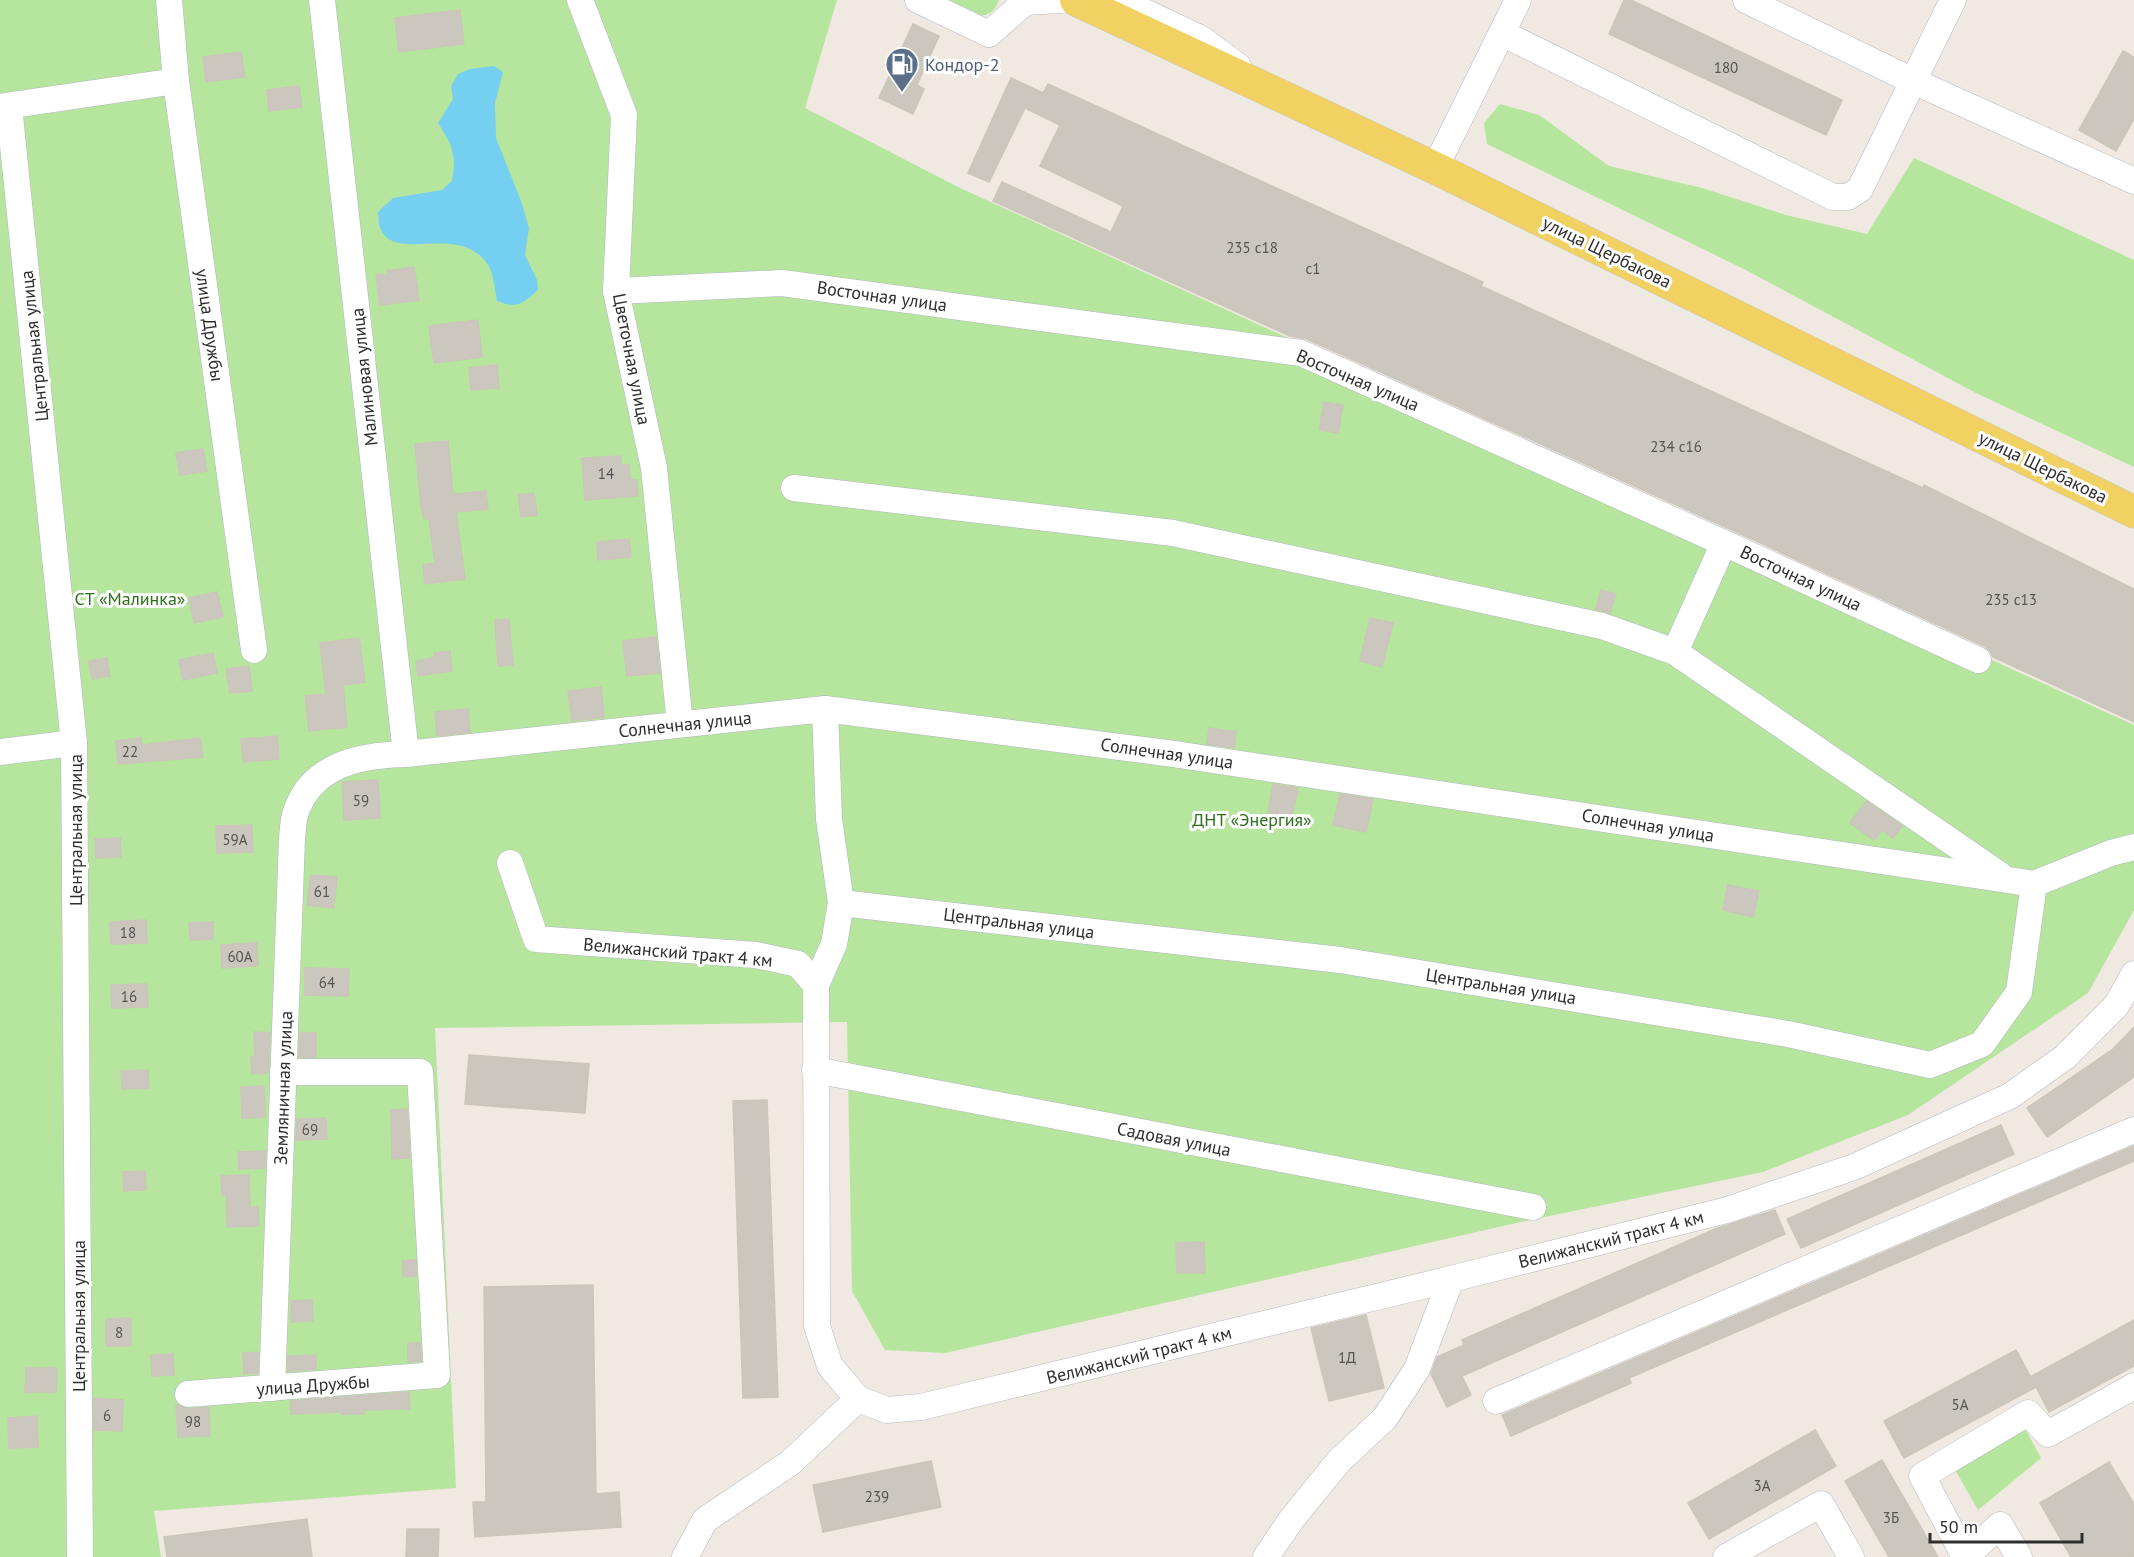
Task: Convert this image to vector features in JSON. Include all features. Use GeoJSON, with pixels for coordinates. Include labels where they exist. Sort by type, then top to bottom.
{"type":"FeatureCollection","features":[{"type":"Feature","properties":{"kind":"main road","name":"улица Щербакова"},"geometry":{"type":"LineString","coordinates":[[1076,0],[1435,168],[2134,512]]}},
{"type":"Feature","properties":{"kind":"street","name":"улица Дружбы"},"geometry":{"type":"LineString","coordinates":[[169,0],[176,81],[254,650]]}},
{"type":"Feature","properties":{"kind":"street","name":"Малиновая улица"},"geometry":{"type":"LineString","coordinates":[[322,0],[406,754]]}},
{"type":"Feature","properties":{"kind":"street","name":"Цветочная улица"},"geometry":{"type":"LineString","coordinates":[[580,0],[624,115],[616,291],[654,468],[680,724]]}},
{"type":"Feature","properties":{"kind":"street"},"geometry":{"type":"LineString","coordinates":[[918,0],[989,34],[1025,2],[1060,0]]}},
{"type":"Feature","properties":{"kind":"street"},"geometry":{"type":"LineString","coordinates":[[1119,0],[1200,38],[1274,92]]}},
{"type":"Feature","properties":{"kind":"street"},"geometry":{"type":"LineString","coordinates":[[1435,168],[1518,0]]}},
{"type":"Feature","properties":{"kind":"street"},"geometry":{"type":"LineString","coordinates":[[1746,0],[1913,81],[2134,181]]}},
{"type":"Feature","properties":{"kind":"street"},"geometry":{"type":"LineString","coordinates":[[1502,33],[1833,197],[1848,197],[1860,189],[1953,0]]}},
{"type":"Feature","properties":{"kind":"street"},"geometry":{"type":"LineString","coordinates":[[5,107],[176,81]]}},
{"type":"Feature","properties":{"kind":"street","name":"Центральная улица"},"geometry":{"type":"LineString","coordinates":[[5,107],[74,743],[80,1557]]}},
{"type":"Feature","properties":{"kind":"street","name":"Восточная улица"},"geometry":{"type":"LineString","coordinates":[[616,291],[782,283],[1301,353],[1978,660]]}},
{"type":"Feature","properties":{"kind":"street"},"geometry":{"type":"LineString","coordinates":[[794,488],[1173,533],[1602,626],[1675,652],[2005,879]]}},
{"type":"Feature","properties":{"kind":"street"},"geometry":{"type":"LineString","coordinates":[[1675,652],[1724,543]]}},
{"type":"Feature","properties":{"kind":"street"},"geometry":{"type":"LineString","coordinates":[[816,984],[834,944],[841,903],[829,819],[825,709]]}},
{"type":"Feature","properties":{"kind":"street","name":"Солнечная улица"},"geometry":{"type":"LineString","coordinates":[[307,791],[317,779],[334,768],[381,755],[825,709],[1186,755],[2034,884]]}},
{"type":"Feature","properties":{"kind":"street"},"geometry":{"type":"LineString","coordinates":[[0,752],[74,743]]}},
{"type":"Feature","properties":{"kind":"street","name":"Земляничная улица"},"geometry":{"type":"LineString","coordinates":[[273,1388],[292,838],[296,815],[307,791]]}},
{"type":"Feature","properties":{"kind":"street"},"geometry":{"type":"LineString","coordinates":[[2034,884],[2111,853],[2134,847]]}},
{"type":"Feature","properties":{"kind":"street","name":"Велижанский тракт 4 км"},"geometry":{"type":"LineString","coordinates":[[510,863],[536,939],[756,955],[798,964],[816,984],[816,1326],[830,1366],[858,1399],[887,1410],[921,1407],[1451,1279],[1726,1209],[1854,1167],[2010,1096],[2065,1058],[2116,1006],[2134,974]]}},
{"type":"Feature","properties":{"kind":"street","name":"Центральная улица"},"geometry":{"type":"LineString","coordinates":[[841,903],[1340,960],[1788,1034],[1930,1065],[1982,1044],[2019,993],[2034,884]]}},
{"type":"Feature","properties":{"kind":"street","name":"Садовая улица"},"geometry":{"type":"LineString","coordinates":[[815,1070],[1533,1207]]}},
{"type":"Feature","properties":{"kind":"street","name":"улица Дружбы"},"geometry":{"type":"LineString","coordinates":[[188,1394],[437,1375],[420,1072],[283,1072]]}},
{"type":"Feature","properties":{"kind":"street"},"geometry":{"type":"LineString","coordinates":[[1496,1401],[2134,1130]]}},
{"type":"Feature","properties":{"kind":"street"},"geometry":{"type":"LineString","coordinates":[[1266,1557],[1291,1520],[1339,1461],[1385,1418],[1418,1369],[1451,1279]]}},
{"type":"Feature","properties":{"kind":"street"},"geometry":{"type":"LineString","coordinates":[[2019,1557],[2000,1525],[1965,1557],[1922,1476],[2028,1413],[2048,1434],[2134,1386]]}},
{"type":"Feature","properties":{"kind":"street"},"geometry":{"type":"LineString","coordinates":[[686,1557],[705,1520],[790,1464],[858,1399]]}},
{"type":"Feature","properties":{"kind":"street"},"geometry":{"type":"LineString","coordinates":[[1726,1557],[1821,1504],[1851,1557]]}},
{"type":"Feature","properties":{"kind":"green space","name":"ДНТ «Энергия»"},"geometry":{"type":"Polygon","coordinates":[[[0,0],[837,0],[805,108],[958,187],[2134,725],[2134,910],[2088,993],[1908,1115],[1763,1172],[1516,1223],[945,1353],[885,1350],[852,1291],[847,1022],[435,1028],[456,1488],[154,1511],[161,1557],[0,1557],[0,0]]]}},
{"type":"Feature","properties":{"kind":"green space"},"geometry":{"type":"Polygon","coordinates":[[[940,0],[999,0],[994,9],[981,16],[964,12],[940,0]]]}},
{"type":"Feature","properties":{"kind":"green space"},"geometry":{"type":"Polygon","coordinates":[[[1500,104],[1539,115],[1609,166],[1702,188],[1786,215],[1867,234],[1914,158],[2134,260],[2134,467],[1974,392],[1744,269],[1487,144],[1484,123],[1500,104]]]}},
{"type":"Feature","properties":{"kind":"green space"},"geometry":{"type":"Polygon","coordinates":[[[2022,1423],[2041,1458],[1978,1510],[1950,1461],[2022,1423]]]}},
{"type":"Feature","properties":{"kind":"water"},"geometry":{"type":"Polygon","coordinates":[[[494,66],[503,72],[495,103],[496,138],[529,228],[525,255],[537,280],[538,290],[524,302],[515,305],[497,301],[490,269],[476,253],[462,246],[401,243],[389,239],[379,226],[378,212],[393,198],[442,190],[452,181],[454,164],[452,150],[438,123],[453,99],[451,86],[458,74],[470,69],[494,66]]]}},
{"type":"Feature","properties":{"kind":"building"},"geometry":{"type":"Polygon","coordinates":[[[1624,0],[1631,0],[1842,100],[1826,135],[1609,34],[1624,0]]]}},
{"type":"Feature","properties":{"kind":"building"},"geometry":{"type":"Polygon","coordinates":[[[460,10],[464,44],[399,52],[395,18],[460,10]]]}},
{"type":"Feature","properties":{"kind":"building"},"geometry":{"type":"Polygon","coordinates":[[[913,24],[939,36],[917,85],[924,89],[913,114],[879,98],[913,24]]]}},
{"type":"Feature","properties":{"kind":"building"},"geometry":{"type":"Polygon","coordinates":[[[2123,51],[2134,57],[2134,119],[2116,151],[2079,130],[2123,51]]]}},
{"type":"Feature","properties":{"kind":"building"},"geometry":{"type":"Polygon","coordinates":[[[241,52],[245,77],[206,82],[203,57],[241,52]]]}},
{"type":"Feature","properties":{"kind":"building"},"geometry":{"type":"Polygon","coordinates":[[[1011,78],[1043,93],[1048,84],[1483,282],[1481,286],[1923,488],[1924,485],[2134,589],[2134,722],[1993,657],[1984,646],[1730,529],[1307,339],[1290,336],[993,201],[1002,182],[1111,232],[1123,206],[1040,166],[1060,125],[1025,108],[989,182],[968,173],[1011,78]]]}},
{"type":"Feature","properties":{"kind":"building"},"geometry":{"type":"Polygon","coordinates":[[[299,86],[302,107],[269,111],[267,90],[299,86]]]}},
{"type":"Feature","properties":{"kind":"building"},"geometry":{"type":"Polygon","coordinates":[[[414,267],[419,300],[380,305],[376,275],[414,267]]]}},
{"type":"Feature","properties":{"kind":"building"},"geometry":{"type":"Polygon","coordinates":[[[478,320],[482,357],[434,363],[429,326],[478,320]]]}},
{"type":"Feature","properties":{"kind":"building"},"geometry":{"type":"Polygon","coordinates":[[[497,365],[499,388],[471,390],[469,368],[497,365]]]}},
{"type":"Feature","properties":{"kind":"building"},"geometry":{"type":"Polygon","coordinates":[[[1324,402],[1343,405],[1338,433],[1319,430],[1324,402]]]}},
{"type":"Feature","properties":{"kind":"building"},"geometry":{"type":"Polygon","coordinates":[[[448,441],[453,494],[486,491],[488,509],[456,512],[465,579],[425,584],[423,565],[435,563],[429,518],[424,519],[421,505],[415,444],[448,441]]]}},
{"type":"Feature","properties":{"kind":"building"},"geometry":{"type":"Polygon","coordinates":[[[203,449],[207,471],[180,475],[176,453],[203,449]]]}},
{"type":"Feature","properties":{"kind":"building"},"geometry":{"type":"Polygon","coordinates":[[[621,456],[621,465],[629,465],[630,480],[637,480],[638,496],[585,500],[582,458],[621,456]]]}},
{"type":"Feature","properties":{"kind":"building"},"geometry":{"type":"Polygon","coordinates":[[[534,493],[537,515],[521,517],[518,495],[534,493]]]}},
{"type":"Feature","properties":{"kind":"building"},"geometry":{"type":"Polygon","coordinates":[[[629,539],[631,557],[598,560],[597,542],[629,539]]]}},
{"type":"Feature","properties":{"kind":"building"},"geometry":{"type":"Polygon","coordinates":[[[1601,590],[1616,594],[1610,613],[1596,609],[1601,590]]]}},
{"type":"Feature","properties":{"kind":"building"},"geometry":{"type":"Polygon","coordinates":[[[217,592],[223,617],[194,623],[189,598],[217,592]]]}},
{"type":"Feature","properties":{"kind":"building"},"geometry":{"type":"Polygon","coordinates":[[[1370,618],[1393,623],[1382,667],[1360,661],[1370,618]]]}},
{"type":"Feature","properties":{"kind":"building"},"geometry":{"type":"Polygon","coordinates":[[[509,619],[513,665],[498,666],[495,620],[509,619]]]}},
{"type":"Feature","properties":{"kind":"building"},"geometry":{"type":"Polygon","coordinates":[[[656,637],[660,673],[627,676],[623,641],[656,637]]]}},
{"type":"Feature","properties":{"kind":"building"},"geometry":{"type":"Polygon","coordinates":[[[359,638],[365,682],[343,685],[347,727],[309,731],[305,696],[326,694],[320,643],[359,638]]]}},
{"type":"Feature","properties":{"kind":"building"},"geometry":{"type":"Polygon","coordinates":[[[450,651],[452,671],[418,676],[416,661],[434,658],[434,653],[450,651]]]}},
{"type":"Feature","properties":{"kind":"building"},"geometry":{"type":"Polygon","coordinates":[[[213,653],[217,673],[183,680],[179,660],[213,653]]]}},
{"type":"Feature","properties":{"kind":"building"},"geometry":{"type":"Polygon","coordinates":[[[107,658],[110,676],[92,679],[89,661],[107,658]]]}},
{"type":"Feature","properties":{"kind":"building"},"geometry":{"type":"Polygon","coordinates":[[[249,666],[252,691],[230,693],[226,669],[249,666]]]}},
{"type":"Feature","properties":{"kind":"building"},"geometry":{"type":"Polygon","coordinates":[[[601,687],[604,717],[572,721],[568,691],[601,687]]]}},
{"type":"Feature","properties":{"kind":"building"},"geometry":{"type":"Polygon","coordinates":[[[468,709],[470,732],[437,736],[435,712],[468,709]]]}},
{"type":"Feature","properties":{"kind":"building"},"geometry":{"type":"Polygon","coordinates":[[[1209,728],[1236,732],[1234,748],[1207,744],[1209,728]]]}},
{"type":"Feature","properties":{"kind":"building"},"geometry":{"type":"Polygon","coordinates":[[[277,736],[279,759],[243,762],[241,739],[277,736]]]}},
{"type":"Feature","properties":{"kind":"building"},"geometry":{"type":"Polygon","coordinates":[[[141,738],[142,745],[200,738],[203,757],[118,764],[116,741],[141,738]]]}},
{"type":"Feature","properties":{"kind":"building"},"geometry":{"type":"Polygon","coordinates":[[[378,780],[380,818],[344,820],[342,782],[378,780]]]}},
{"type":"Feature","properties":{"kind":"building"},"geometry":{"type":"Polygon","coordinates":[[[1273,784],[1298,788],[1292,818],[1268,814],[1273,784]]]}},
{"type":"Feature","properties":{"kind":"building"},"geometry":{"type":"Polygon","coordinates":[[[1340,794],[1373,799],[1366,832],[1333,825],[1340,794]]]}},
{"type":"Feature","properties":{"kind":"building"},"geometry":{"type":"Polygon","coordinates":[[[1866,801],[1902,826],[1893,838],[1882,830],[1874,840],[1850,823],[1866,801]]]}},
{"type":"Feature","properties":{"kind":"building"},"geometry":{"type":"Polygon","coordinates":[[[252,825],[253,852],[217,853],[216,826],[252,825]]]}},
{"type":"Feature","properties":{"kind":"building"},"geometry":{"type":"Polygon","coordinates":[[[120,838],[121,857],[96,858],[95,839],[120,838]]]}},
{"type":"Feature","properties":{"kind":"building"},"geometry":{"type":"Polygon","coordinates":[[[311,875],[337,877],[334,908],[307,905],[311,875]]]}},
{"type":"Feature","properties":{"kind":"building"},"geometry":{"type":"Polygon","coordinates":[[[1728,885],[1759,891],[1753,917],[1723,910],[1728,885]]]}},
{"type":"Feature","properties":{"kind":"building"},"geometry":{"type":"Polygon","coordinates":[[[146,920],[147,943],[111,944],[110,922],[146,920]]]}},
{"type":"Feature","properties":{"kind":"building"},"geometry":{"type":"Polygon","coordinates":[[[213,922],[213,939],[190,940],[189,923],[213,922]]]}},
{"type":"Feature","properties":{"kind":"building"},"geometry":{"type":"Polygon","coordinates":[[[257,943],[258,966],[222,968],[221,945],[257,943]]]}},
{"type":"Feature","properties":{"kind":"building"},"geometry":{"type":"Polygon","coordinates":[[[305,968],[349,969],[348,996],[305,995],[305,968]]]}},
{"type":"Feature","properties":{"kind":"building"},"geometry":{"type":"Polygon","coordinates":[[[147,984],[148,1007],[112,1008],[111,985],[147,984]]]}},
{"type":"Feature","properties":{"kind":"building"},"geometry":{"type":"Polygon","coordinates":[[[2134,1027],[2134,1077],[2047,1137],[2027,1108],[2113,1049],[2134,1027]]]}},
{"type":"Feature","properties":{"kind":"building"},"geometry":{"type":"Polygon","coordinates":[[[254,1032],[270,1033],[268,1073],[252,1074],[251,1057],[255,1057],[254,1032]]]}},
{"type":"Feature","properties":{"kind":"building"},"geometry":{"type":"Polygon","coordinates":[[[300,1033],[316,1033],[316,1057],[299,1057],[300,1033]]]}},
{"type":"Feature","properties":{"kind":"building"},"geometry":{"type":"Polygon","coordinates":[[[469,1055],[589,1064],[585,1113],[465,1104],[469,1055]]]}},
{"type":"Feature","properties":{"kind":"building"},"geometry":{"type":"Polygon","coordinates":[[[148,1070],[149,1088],[122,1089],[121,1071],[148,1070]]]}},
{"type":"Feature","properties":{"kind":"building"},"geometry":{"type":"Polygon","coordinates":[[[264,1086],[265,1117],[242,1118],[241,1087],[264,1086]]]}},
{"type":"Feature","properties":{"kind":"building"},"geometry":{"type":"Polygon","coordinates":[[[767,1100],[778,1397],[743,1398],[733,1101],[767,1100]]]}},
{"type":"Feature","properties":{"kind":"building"},"geometry":{"type":"Polygon","coordinates":[[[407,1109],[410,1158],[392,1159],[391,1110],[407,1109]]]}},
{"type":"Feature","properties":{"kind":"building"},"geometry":{"type":"Polygon","coordinates":[[[326,1118],[327,1139],[296,1140],[297,1119],[326,1118]]]}},
{"type":"Feature","properties":{"kind":"building"},"geometry":{"type":"Polygon","coordinates":[[[2001,1125],[2014,1154],[1801,1248],[1787,1219],[2001,1125]]]}},
{"type":"Feature","properties":{"kind":"building"},"geometry":{"type":"Polygon","coordinates":[[[2134,1146],[2134,1161],[1629,1378],[1631,1383],[1511,1436],[1502,1415],[2134,1146]]]}},
{"type":"Feature","properties":{"kind":"building"},"geometry":{"type":"Polygon","coordinates":[[[266,1151],[265,1168],[239,1169],[238,1152],[266,1151]]]}},
{"type":"Feature","properties":{"kind":"building"},"geometry":{"type":"Polygon","coordinates":[[[145,1171],[146,1190],[124,1191],[123,1172],[145,1171]]]}},
{"type":"Feature","properties":{"kind":"building"},"geometry":{"type":"Polygon","coordinates":[[[249,1175],[250,1208],[258,1207],[259,1226],[227,1227],[226,1195],[222,1195],[221,1176],[249,1175]]]}},
{"type":"Feature","properties":{"kind":"building"},"geometry":{"type":"Polygon","coordinates":[[[1775,1210],[1785,1234],[1462,1376],[1471,1395],[1447,1407],[1431,1374],[1437,1357],[1464,1345],[1462,1340],[1715,1229],[1775,1210]]]}},
{"type":"Feature","properties":{"kind":"building"},"geometry":{"type":"Polygon","coordinates":[[[1204,1242],[1205,1273],[1177,1273],[1176,1243],[1204,1242]]]}},
{"type":"Feature","properties":{"kind":"building"},"geometry":{"type":"Polygon","coordinates":[[[416,1260],[416,1276],[403,1277],[402,1261],[416,1260]]]}},
{"type":"Feature","properties":{"kind":"building"},"geometry":{"type":"Polygon","coordinates":[[[593,1285],[596,1494],[619,1492],[621,1527],[475,1537],[473,1502],[486,1502],[484,1287],[593,1285]]]}},
{"type":"Feature","properties":{"kind":"building"},"geometry":{"type":"Polygon","coordinates":[[[312,1300],[313,1321],[291,1322],[291,1301],[312,1300]]]}},
{"type":"Feature","properties":{"kind":"building"},"geometry":{"type":"Polygon","coordinates":[[[1366,1315],[1384,1388],[1329,1401],[1311,1328],[1366,1315]]]}},
{"type":"Feature","properties":{"kind":"building"},"geometry":{"type":"Polygon","coordinates":[[[131,1318],[131,1346],[106,1346],[106,1319],[131,1318]]]}},
{"type":"Feature","properties":{"kind":"building"},"geometry":{"type":"Polygon","coordinates":[[[2134,1320],[2134,1366],[2049,1412],[2036,1387],[1904,1458],[1884,1421],[2016,1350],[2031,1377],[2134,1320]]]}},
{"type":"Feature","properties":{"kind":"building"},"geometry":{"type":"Polygon","coordinates":[[[408,1343],[420,1343],[421,1361],[408,1362],[408,1343]]]}},
{"type":"Feature","properties":{"kind":"building"},"geometry":{"type":"Polygon","coordinates":[[[258,1352],[258,1373],[244,1374],[243,1353],[258,1352]]]}},
{"type":"Feature","properties":{"kind":"building"},"geometry":{"type":"Polygon","coordinates":[[[173,1354],[174,1375],[152,1376],[151,1355],[173,1354]]]}},
{"type":"Feature","properties":{"kind":"building"},"geometry":{"type":"Polygon","coordinates":[[[316,1355],[316,1369],[288,1371],[288,1356],[316,1355]]]}},
{"type":"Feature","properties":{"kind":"building"},"geometry":{"type":"Polygon","coordinates":[[[26,1368],[57,1368],[56,1392],[25,1392],[26,1368]]]}},
{"type":"Feature","properties":{"kind":"building"},"geometry":{"type":"Polygon","coordinates":[[[409,1392],[410,1409],[363,1410],[364,1414],[342,1414],[342,1412],[291,1414],[290,1401],[409,1392]]]}},
{"type":"Feature","properties":{"kind":"building"},"geometry":{"type":"Polygon","coordinates":[[[94,1398],[123,1400],[122,1431],[94,1430],[94,1398]]]}},
{"type":"Feature","properties":{"kind":"building"},"geometry":{"type":"Polygon","coordinates":[[[176,1405],[189,1409],[209,1407],[210,1436],[178,1437],[176,1405]]]}},
{"type":"Feature","properties":{"kind":"building"},"geometry":{"type":"Polygon","coordinates":[[[37,1416],[38,1447],[9,1448],[8,1418],[37,1416]]]}},
{"type":"Feature","properties":{"kind":"building"},"geometry":{"type":"Polygon","coordinates":[[[1815,1430],[1836,1466],[1709,1539],[1688,1503],[1815,1430]]]}},
{"type":"Feature","properties":{"kind":"building"},"geometry":{"type":"Polygon","coordinates":[[[1882,1460],[1938,1557],[1889,1557],[1845,1481],[1882,1460]]]}},
{"type":"Feature","properties":{"kind":"building"},"geometry":{"type":"Polygon","coordinates":[[[931,1461],[941,1507],[823,1532],[813,1485],[931,1461]]]}},
{"type":"Feature","properties":{"kind":"building"},"geometry":{"type":"Polygon","coordinates":[[[2109,1462],[2134,1504],[2134,1557],[2071,1557],[2040,1503],[2109,1462]]]}},
{"type":"Feature","properties":{"kind":"building"},"geometry":{"type":"Polygon","coordinates":[[[307,1519],[312,1557],[167,1557],[164,1537],[307,1519]]]}},
{"type":"Feature","properties":{"kind":"building"},"geometry":{"type":"Polygon","coordinates":[[[407,1529],[439,1529],[438,1557],[406,1557],[407,1529]]]}},
{"type":"Feature","properties":{"kind":"place","name":"Кондор-2"},"geometry":{"type":"Point","coordinates":[902,93]}},
{"type":"Feature","properties":{"kind":"park label","name":"CТ «Малинка»"},"geometry":{"type":"Point","coordinates":[130,598]}}]}
